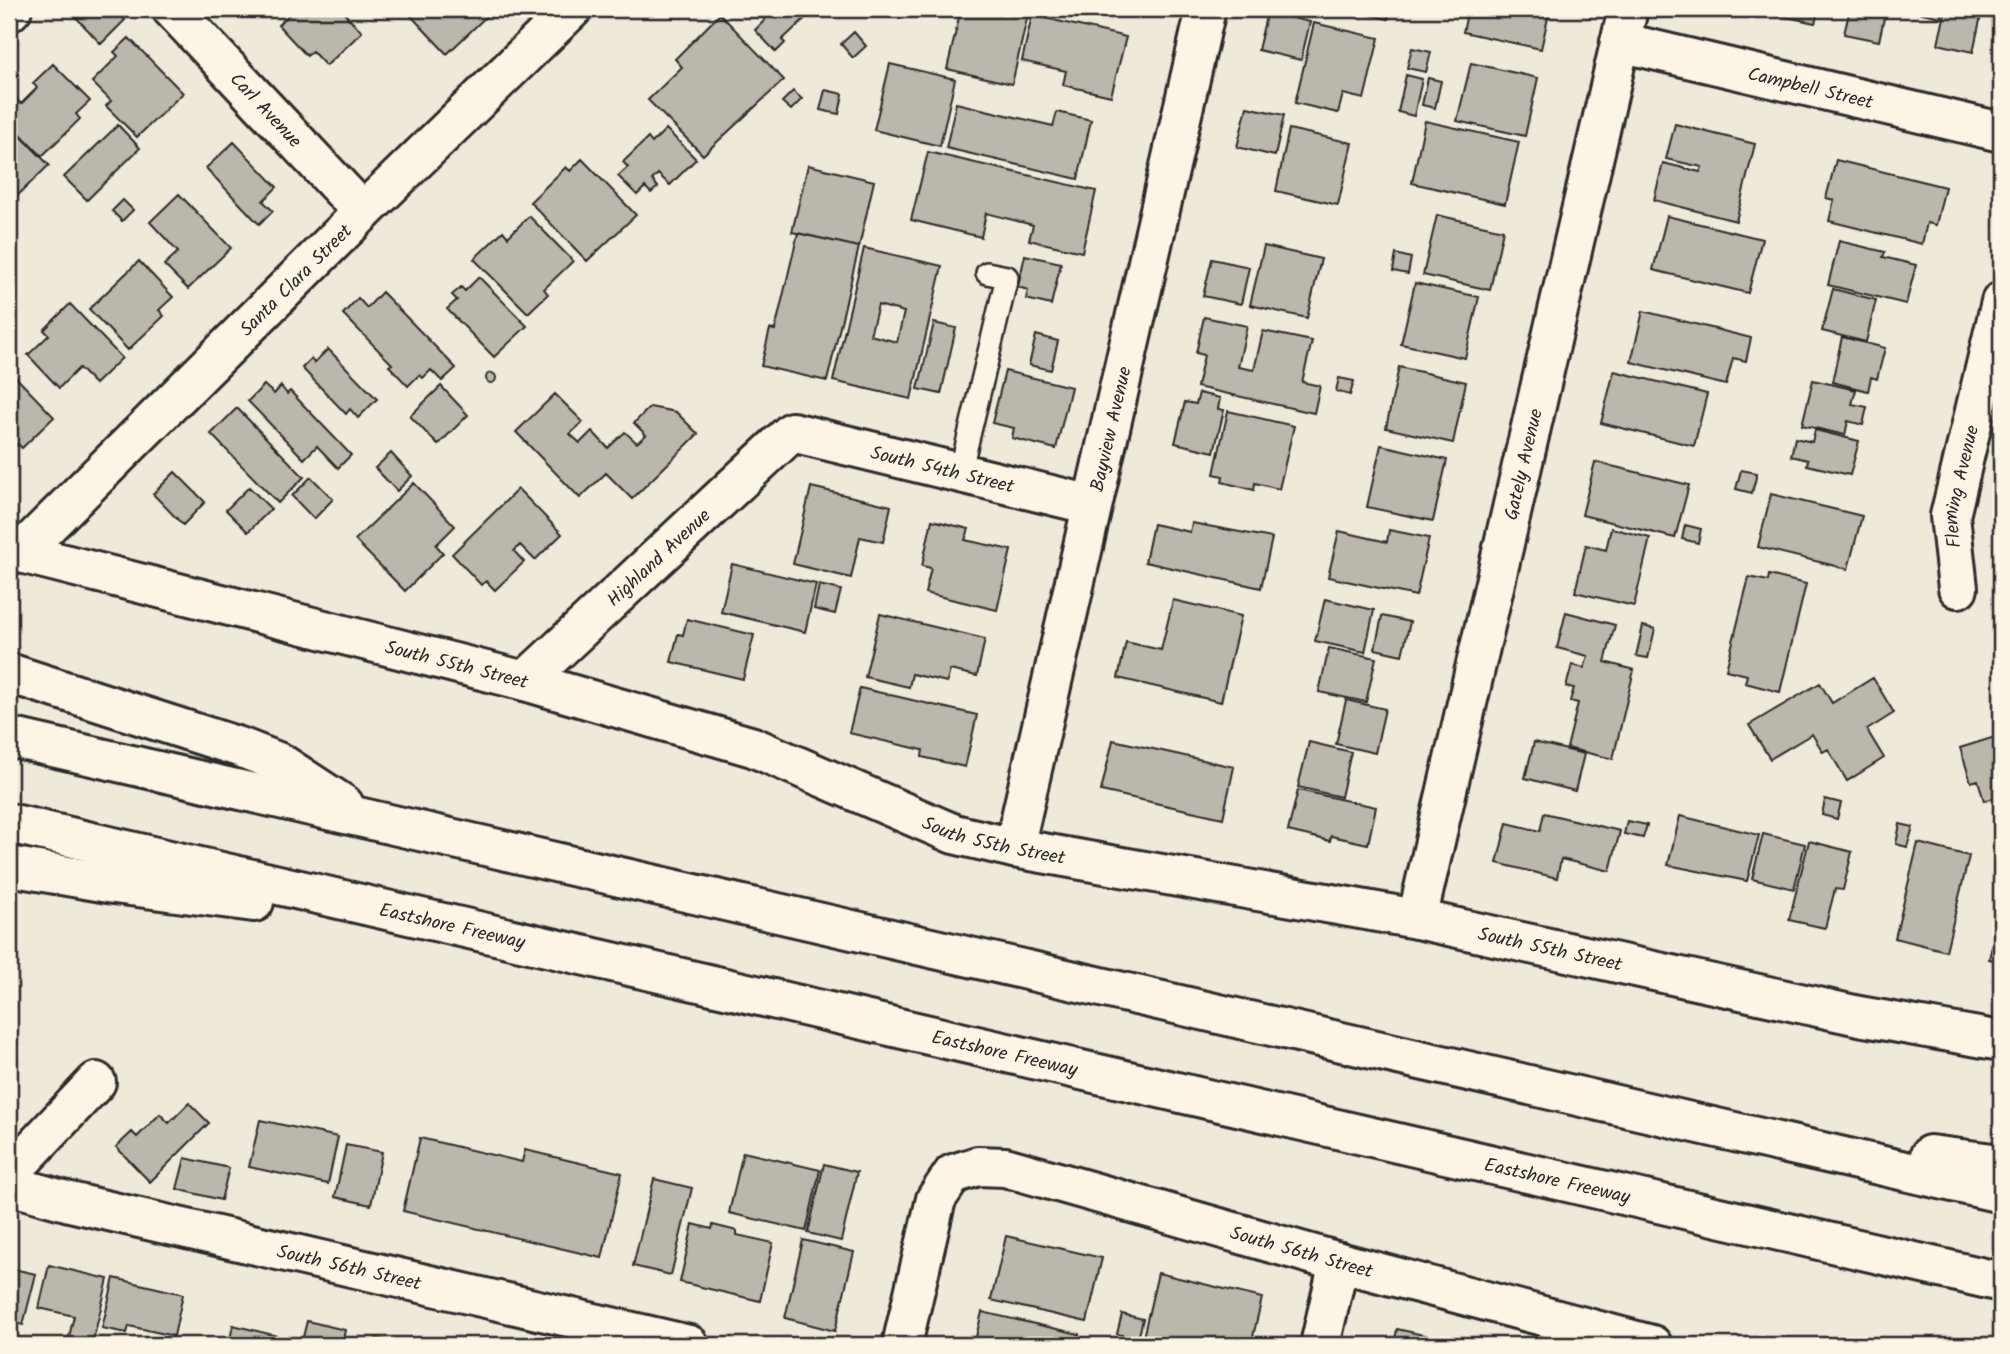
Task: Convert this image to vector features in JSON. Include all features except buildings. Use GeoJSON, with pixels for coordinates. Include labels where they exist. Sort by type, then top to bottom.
{"type":"FeatureCollection","features":[{"type":"Feature","properties":{"kind":"main road","name":"Carl Avenue"},"geometry":{"type":"LineString","coordinates":[[172,9],[363,212]]}},
{"type":"Feature","properties":{"kind":"main road","name":"Santa Clara Street"},"geometry":{"type":"LineString","coordinates":[[14,552],[572,9]]}},
{"type":"Feature","properties":{"kind":"main road","name":"Bayview Avenue"},"geometry":{"type":"LineString","coordinates":[[1014,848],[1206,9]]}},
{"type":"Feature","properties":{"kind":"main road","name":"Campbell Street"},"geometry":{"type":"LineString","coordinates":[[1624,25],[2001,132]]}},
{"type":"Feature","properties":{"kind":"main road","name":"Gately Avenue"},"geometry":{"type":"LineString","coordinates":[[1417,919],[1624,25]]}},
{"type":"Feature","properties":{"kind":"main road","name":"Fleming Avenue"},"geometry":{"type":"LineString","coordinates":[[1958,588],[1950,516],[2001,303]]}},
{"type":"Feature","properties":{"kind":"main road","name":"South 54th Street"},"geometry":{"type":"LineString","coordinates":[[792,432],[1092,505]]}},
{"type":"Feature","properties":{"kind":"main road","name":"Highland Avenue"},"geometry":{"type":"LineString","coordinates":[[525,681],[792,432]]}},
{"type":"Feature","properties":{"kind":"main road","name":"South 55th Street"},"geometry":{"type":"LineString","coordinates":[[14,552],[525,681],[753,747],[954,834],[1014,848],[1417,919],[1859,1016],[2001,1041]]}},
{"type":"Feature","properties":{"kind":"main road"},"geometry":{"type":"LineString","coordinates":[[9,673],[230,744],[280,763],[363,818]]}},
{"type":"Feature","properties":{"kind":"main road"},"geometry":{"type":"LineString","coordinates":[[9,737],[2001,1193]]}},
{"type":"Feature","properties":{"kind":"main road","name":"Eastshore Freeway"},"geometry":{"type":"LineString","coordinates":[[9,823],[1985,1279],[2001,1295]]}},
{"type":"Feature","properties":{"kind":"main road"},"geometry":{"type":"LineString","coordinates":[[9,866],[114,884],[464,928]]}},
{"type":"Feature","properties":{"kind":"main road"},"geometry":{"type":"LineString","coordinates":[[9,1174],[96,1082]]}},
{"type":"Feature","properties":{"kind":"main road"},"geometry":{"type":"LineString","coordinates":[[1706,1125],[2001,1164]]}},
{"type":"Feature","properties":{"kind":"main road","name":"South 56th Street"},"geometry":{"type":"LineString","coordinates":[[902,1345],[936,1199],[953,1174],[978,1166],[1005,1167],[1339,1262],[1652,1345]]}},
{"type":"Feature","properties":{"kind":"main road","name":"South 56th Street"},"geometry":{"type":"LineString","coordinates":[[9,1185],[70,1202],[689,1345]]}},
{"type":"Feature","properties":{"kind":"main road"},"geometry":{"type":"LineString","coordinates":[[1320,1345],[1339,1262]]}},
{"type":"Feature","properties":{"kind":"lane"},"geometry":{"type":"LineString","coordinates":[[960,473],[1007,277],[988,273]]}}]}
